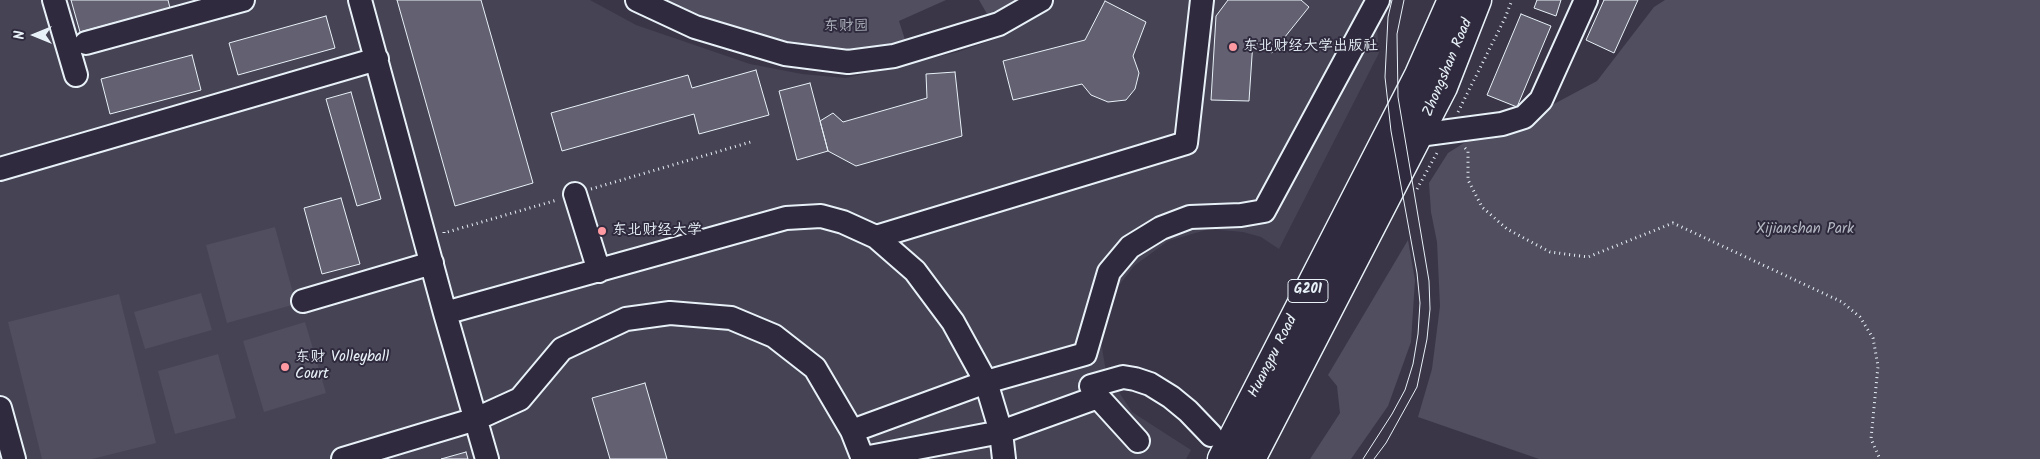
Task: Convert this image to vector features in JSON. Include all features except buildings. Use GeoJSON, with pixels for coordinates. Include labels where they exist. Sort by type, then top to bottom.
{"type":"FeatureCollection","features":[{"type":"Feature","properties":{"kind":"highway","name":"Zhongshan Road"},"geometry":{"type":"LineString","coordinates":[[1394,122],[1419,75],[1452,0]]}},
{"type":"Feature","properties":{"kind":"highway","name":"Zhongshan Road"},"geometry":{"type":"LineString","coordinates":[[1419,135],[1443,87],[1477,0]]}},
{"type":"Feature","properties":{"kind":"highway","name":"Huangpu Road"},"geometry":{"type":"LineString","coordinates":[[1217,447],[1394,122]]}},
{"type":"Feature","properties":{"kind":"highway","name":"Huangpu Road"},"geometry":{"type":"LineString","coordinates":[[1251,459],[1419,135]]}},
{"type":"Feature","properties":{"kind":"street"},"geometry":{"type":"LineString","coordinates":[[54,0],[76,75]]}},
{"type":"Feature","properties":{"kind":"street"},"geometry":{"type":"LineString","coordinates":[[86,43],[204,5],[243,0]]}},
{"type":"Feature","properties":{"kind":"street"},"geometry":{"type":"LineString","coordinates":[[360,0],[445,313],[487,459]]}},
{"type":"Feature","properties":{"kind":"street"},"geometry":{"type":"LineString","coordinates":[[637,0],[694,27],[785,54],[848,62],[894,56],[999,24],[1041,0]]}},
{"type":"Feature","properties":{"kind":"street"},"geometry":{"type":"LineString","coordinates":[[876,238],[1186,143],[1202,0]]}},
{"type":"Feature","properties":{"kind":"street"},"geometry":{"type":"LineString","coordinates":[[1138,441],[1095,392],[1085,354],[1109,272],[1130,247],[1161,228],[1190,217],[1241,216],[1264,211],[1378,0]]}},
{"type":"Feature","properties":{"kind":"street"},"geometry":{"type":"LineString","coordinates":[[1419,135],[1502,124],[1524,117],[1541,100],[1586,0]]}},
{"type":"Feature","properties":{"kind":"street"},"geometry":{"type":"LineString","coordinates":[[0,169],[377,59]]}},
{"type":"Feature","properties":{"kind":"street"},"geometry":{"type":"LineString","coordinates":[[576,194],[599,270]]}},
{"type":"Feature","properties":{"kind":"street"},"geometry":{"type":"LineString","coordinates":[[445,313],[786,218],[821,216],[843,222],[876,238],[915,271],[953,322],[986,382],[1001,432],[1004,459]]}},
{"type":"Feature","properties":{"kind":"street"},"geometry":{"type":"LineString","coordinates":[[303,301],[432,264]]}},
{"type":"Feature","properties":{"kind":"street"},"geometry":{"type":"LineString","coordinates":[[342,459],[476,419],[520,399],[562,349],[626,318],[670,313],[730,318],[774,336],[816,368],[852,431],[863,459],[1001,432],[1123,378],[1135,379],[1150,384],[1171,397],[1188,411],[1217,447]]}},
{"type":"Feature","properties":{"kind":"street"},"geometry":{"type":"LineString","coordinates":[[852,431],[986,382],[1085,354]]}},
{"type":"Feature","properties":{"kind":"street"},"geometry":{"type":"LineString","coordinates":[[0,408],[14,459]]}},
{"type":"Feature","properties":{"kind":"path"},"geometry":{"type":"LineString","coordinates":[[1512,0],[1449,131],[1468,151],[1468,180],[1482,207],[1507,229],[1550,252],[1588,257],[1673,223],[1842,302],[1860,317],[1873,338],[1878,366],[1871,439],[1880,459]]}},
{"type":"Feature","properties":{"kind":"path"},"geometry":{"type":"LineString","coordinates":[[442,224],[444,233],[754,140]]}},
{"type":"Feature","properties":{"kind":"shaded area","name":"东北财经大学"},"geometry":{"type":"Polygon","coordinates":[[[0,0],[590,0],[636,25],[750,64],[802,74],[846,78],[958,52],[1007,35],[1052,0],[1375,0],[1379,53],[1279,249],[1261,237],[1243,232],[1209,229],[1168,241],[1134,266],[1113,293],[1100,335],[1106,372],[1132,412],[1191,450],[1186,459],[0,459],[0,0]]]}},
{"type":"Feature","properties":{"kind":"green space","name":"东财园"},"geometry":{"type":"Polygon","coordinates":[[[659,0],[946,0],[899,21],[908,49],[818,53],[735,33],[659,0]]]}},
{"type":"Feature","properties":{"kind":"green space"},"geometry":{"type":"Polygon","coordinates":[[[979,0],[1027,0],[990,19],[979,0]]]}},
{"type":"Feature","properties":{"kind":"green space","name":"Xijianshan Park"},"geometry":{"type":"Polygon","coordinates":[[[1665,0],[2040,0],[2040,459],[1539,459],[1418,417],[1432,369],[1440,306],[1437,242],[1431,212],[1429,183],[1448,153],[1472,138],[1507,129],[1597,81],[1654,7],[1665,0]]]}},
{"type":"Feature","properties":{"kind":"green space"},"geometry":{"type":"Polygon","coordinates":[[[275,227],[296,304],[227,323],[206,245],[275,227]]]}},
{"type":"Feature","properties":{"kind":"green space"},"geometry":{"type":"Polygon","coordinates":[[[1408,240],[1415,280],[1411,342],[1388,406],[1351,459],[1310,459],[1340,413],[1337,386],[1328,375],[1408,240]]]}},
{"type":"Feature","properties":{"kind":"green space"},"geometry":{"type":"Polygon","coordinates":[[[201,293],[212,330],[145,349],[134,312],[201,293]]]}},
{"type":"Feature","properties":{"kind":"green space"},"geometry":{"type":"Polygon","coordinates":[[[119,294],[156,443],[92,459],[42,459],[8,322],[119,294]]]}},
{"type":"Feature","properties":{"kind":"green space","name":"东财 Volleyball Court"},"geometry":{"type":"Polygon","coordinates":[[[305,322],[326,393],[264,412],[243,341],[305,322]]]}},
{"type":"Feature","properties":{"kind":"green space"},"geometry":{"type":"Polygon","coordinates":[[[218,354],[236,418],[175,434],[158,371],[218,354]]]}},
{"type":"Feature","properties":{"kind":"tram line"},"geometry":{"type":"LineString","coordinates":[[1363,459],[1405,390],[1413,364],[1418,334],[1420,303],[1417,273],[1391,131],[1385,77],[1388,17],[1392,0]]}},
{"type":"Feature","properties":{"kind":"tram line"},"geometry":{"type":"LineString","coordinates":[[1374,459],[1386,443],[1417,387],[1427,339],[1430,309],[1429,281],[1398,97],[1397,34],[1404,0]]}},
{"type":"Feature","properties":{"kind":"place","name":"东北财经大学出版社"},"geometry":{"type":"Point","coordinates":[1233,47]}},
{"type":"Feature","properties":{"kind":"place","name":"东北财经大学"},"geometry":{"type":"Point","coordinates":[602,231]}},
{"type":"Feature","properties":{"kind":"place","name":"东财 Volleyball Court"},"geometry":{"type":"Point","coordinates":[285,367]}}]}
